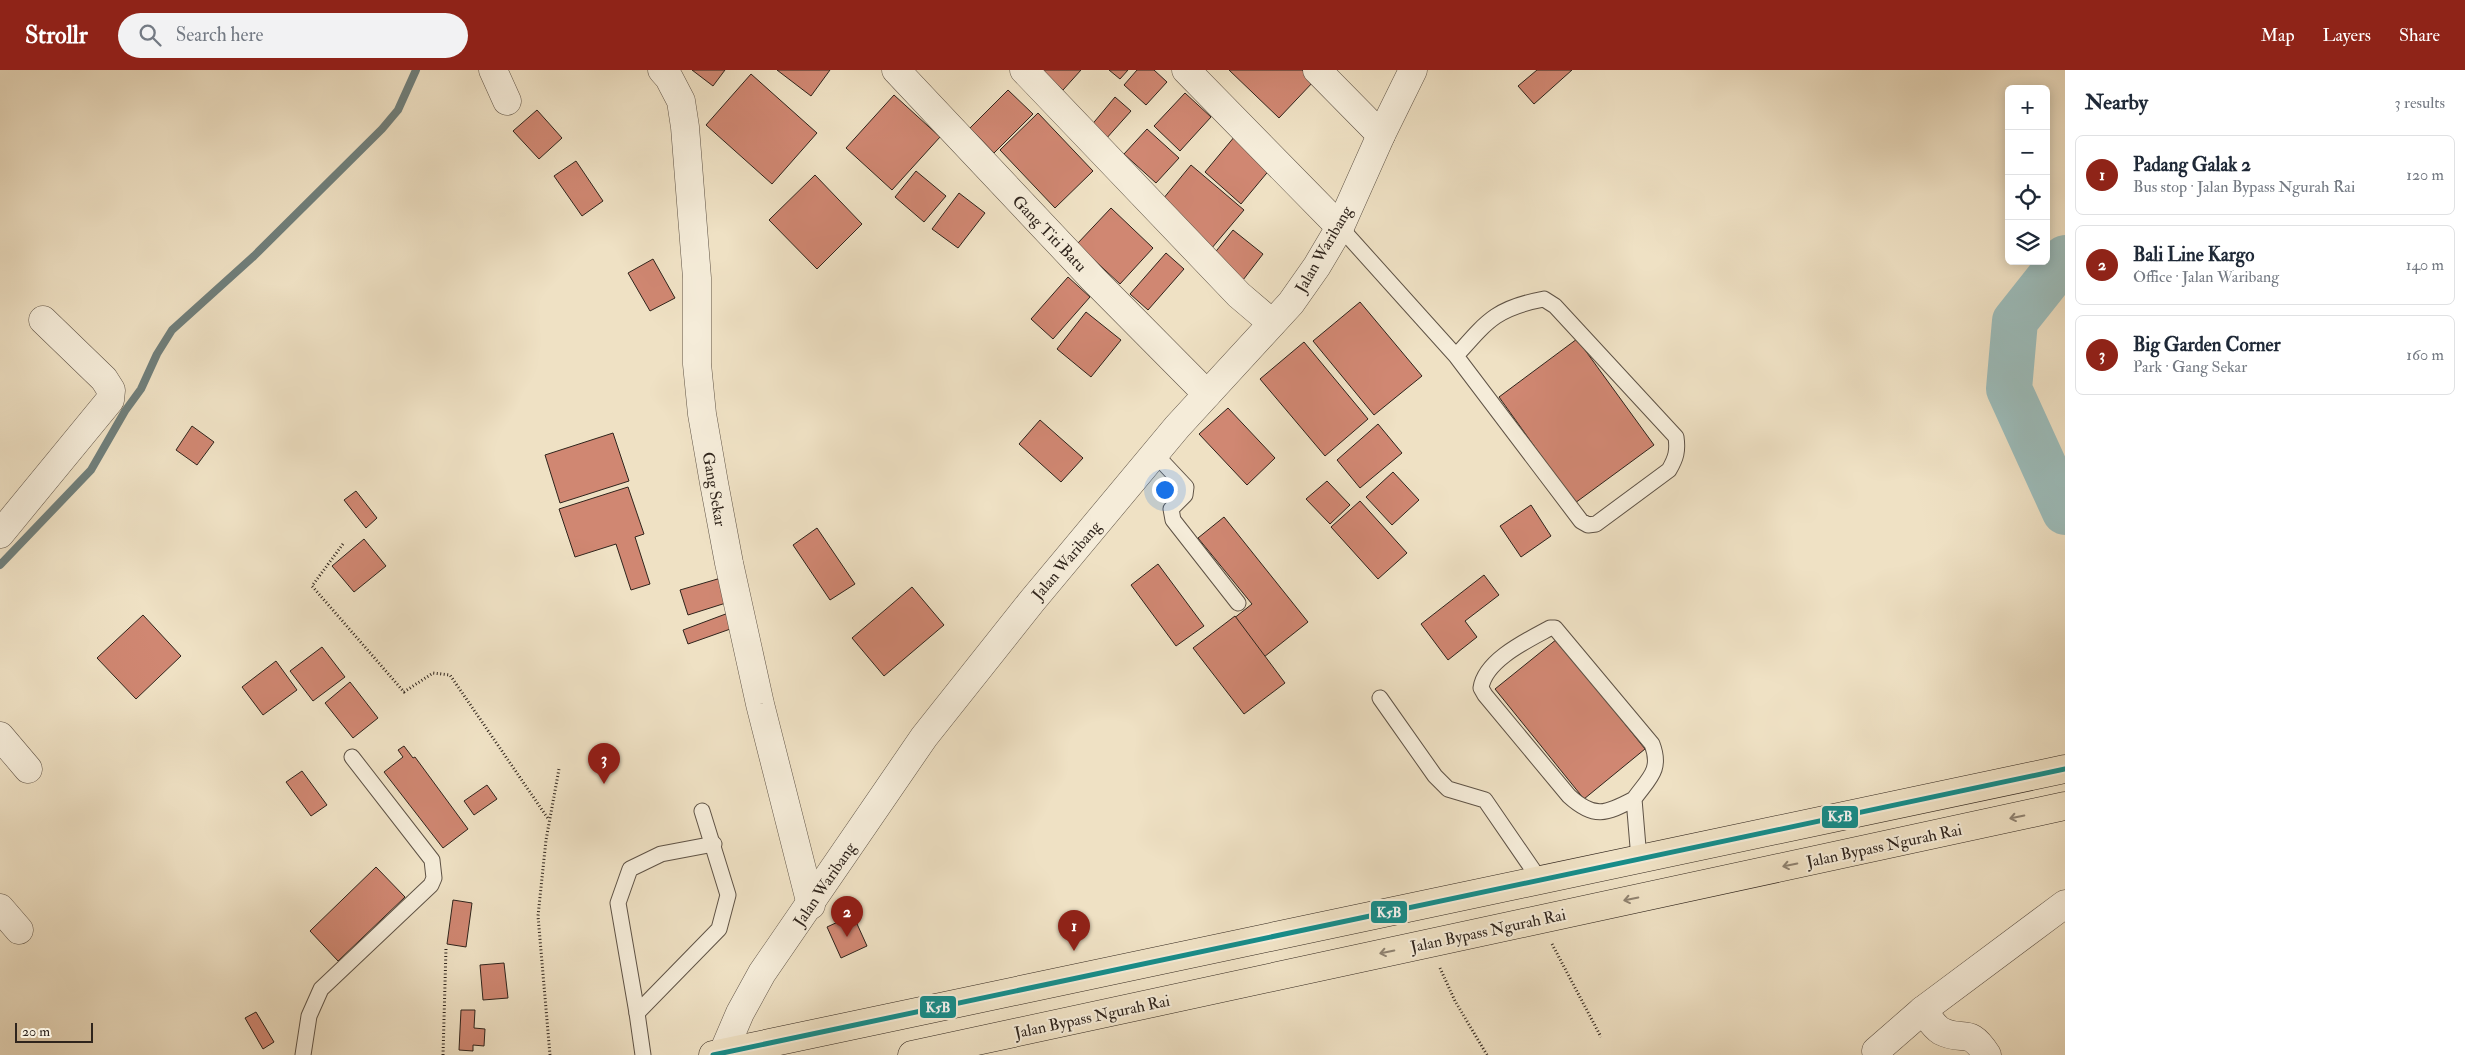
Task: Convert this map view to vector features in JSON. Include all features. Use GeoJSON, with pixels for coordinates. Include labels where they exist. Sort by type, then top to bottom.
{"type":"FeatureCollection","features":[{"type":"Feature","properties":{"kind":"highway"},"geometry":{"type":"LineString","coordinates":[[719,1054],[2065,769]]}},
{"type":"Feature","properties":{"kind":"highway","name":"Jalan Bypass Ngurah Rai"},"geometry":{"type":"LineString","coordinates":[[912,1055],[2065,806]]}},
{"type":"Feature","properties":{"kind":"street"},"geometry":{"type":"LineString","coordinates":[[493,70],[508,101]]}},
{"type":"Feature","properties":{"kind":"street","name":"Gang Sekar"},"geometry":{"type":"LineString","coordinates":[[662,70],[669,78],[681,101],[685,127],[697,278],[697,364],[705,431],[737,599],[760,704],[811,905]]}},
{"type":"Feature","properties":{"kind":"street","name":"Gang Titi Batu"},"geometry":{"type":"LineString","coordinates":[[896,70],[1093,278],[1207,394]]}},
{"type":"Feature","properties":{"kind":"street"},"geometry":{"type":"LineString","coordinates":[[1024,70],[1239,295],[1272,323]]}},
{"type":"Feature","properties":{"kind":"street"},"geometry":{"type":"LineString","coordinates":[[1186,70],[1340,227]]}},
{"type":"Feature","properties":{"kind":"street"},"geometry":{"type":"LineString","coordinates":[[1317,70],[1381,135]]}},
{"type":"Feature","properties":{"kind":"street","name":"Jalan Waribang"},"geometry":{"type":"LineString","coordinates":[[719,1054],[762,974],[924,738],[1050,578],[1207,394],[1291,303],[1340,227],[1381,135],[1413,70]]}},
{"type":"Feature","properties":{"kind":"street"},"geometry":{"type":"LineString","coordinates":[[0,534],[110,400],[111,390],[104,379],[43,320]]}},
{"type":"Feature","properties":{"kind":"street"},"geometry":{"type":"LineString","coordinates":[[0,736],[28,770]]}},
{"type":"Feature","properties":{"kind":"street"},"geometry":{"type":"LineString","coordinates":[[1876,1051],[1923,1010],[2065,904]]}},
{"type":"Feature","properties":{"kind":"street"},"geometry":{"type":"LineString","coordinates":[[0,908],[19,930]]}},
{"type":"Feature","properties":{"kind":"street"},"geometry":{"type":"LineString","coordinates":[[1923,1010],[1939,1030],[1975,1038],[1987,1055]]}},
{"type":"Feature","properties":{"kind":"lane"},"geometry":{"type":"LineString","coordinates":[[1340,227],[1456,356],[1574,514],[1588,525],[1596,524],[1669,470],[1675,460],[1678,450],[1676,437],[1555,306],[1544,300],[1506,308],[1490,318],[1456,356]]}},
{"type":"Feature","properties":{"kind":"lane"},"geometry":{"type":"LineString","coordinates":[[1155,454],[1186,487],[1184,495],[1171,509],[1172,520],[1238,603]]}},
{"type":"Feature","properties":{"kind":"lane"},"geometry":{"type":"LineString","coordinates":[[1634,799],[1610,812],[1594,812],[1579,805],[1569,796],[1485,695],[1481,688],[1487,673],[1519,644],[1550,628],[1555,628],[1652,744],[1657,758],[1655,772],[1634,799],[1639,859]]}},
{"type":"Feature","properties":{"kind":"lane"},"geometry":{"type":"LineString","coordinates":[[1380,698],[1435,776],[1448,789],[1485,800],[1540,880]]}},
{"type":"Feature","properties":{"kind":"lane"},"geometry":{"type":"LineString","coordinates":[[303,1055],[309,1016],[321,989],[431,886],[434,878],[432,860],[352,756]]}},
{"type":"Feature","properties":{"kind":"lane"},"geometry":{"type":"LineString","coordinates":[[638,1013],[719,929],[728,894],[714,844],[702,811]]}},
{"type":"Feature","properties":{"kind":"lane"},"geometry":{"type":"LineString","coordinates":[[643,1055],[638,1013],[618,903],[630,869],[661,854],[714,844]]}},
{"type":"Feature","properties":{"kind":"path"},"geometry":{"type":"LineString","coordinates":[[343,544],[312,586],[404,692],[433,673],[450,676],[549,820]]}},
{"type":"Feature","properties":{"kind":"path"},"geometry":{"type":"LineString","coordinates":[[550,1055],[538,916],[549,820],[559,769]]}},
{"type":"Feature","properties":{"kind":"path"},"geometry":{"type":"LineString","coordinates":[[1539,919],[1601,1038]]}},
{"type":"Feature","properties":{"kind":"path"},"geometry":{"type":"LineString","coordinates":[[1428,943],[1455,1001],[1487,1055]]}},
{"type":"Feature","properties":{"kind":"path"},"geometry":{"type":"LineString","coordinates":[[443,1055],[446,948]]}},
{"type":"Feature","properties":{"kind":"building"},"geometry":{"type":"Polygon","coordinates":[[[692,70],[725,70],[713,86],[692,70]]]}},
{"type":"Feature","properties":{"kind":"building"},"geometry":{"type":"Polygon","coordinates":[[[777,70],[830,70],[811,96],[777,70]]]}},
{"type":"Feature","properties":{"kind":"building"},"geometry":{"type":"Polygon","coordinates":[[[1042,70],[1081,70],[1063,90],[1042,70]]]}},
{"type":"Feature","properties":{"kind":"building"},"geometry":{"type":"Polygon","coordinates":[[[1109,70],[1128,70],[1120,79],[1109,70]]]}},
{"type":"Feature","properties":{"kind":"building"},"geometry":{"type":"Polygon","coordinates":[[[1137,70],[1154,70],[1167,82],[1146,105],[1124,85],[1137,70]]]}},
{"type":"Feature","properties":{"kind":"building"},"geometry":{"type":"Polygon","coordinates":[[[1229,70],[1302,70],[1314,81],[1279,118],[1229,70]]]}},
{"type":"Feature","properties":{"kind":"building"},"geometry":{"type":"Polygon","coordinates":[[[1537,70],[1572,70],[1534,104],[1518,86],[1537,70]]]}},
{"type":"Feature","properties":{"kind":"building"},"geometry":{"type":"Polygon","coordinates":[[[751,74],[817,133],[772,184],[706,125],[751,74]]]}},
{"type":"Feature","properties":{"kind":"building"},"geometry":{"type":"Polygon","coordinates":[[[1008,90],[1033,114],[994,153],[970,128],[1008,90]]]}},
{"type":"Feature","properties":{"kind":"building"},"geometry":{"type":"Polygon","coordinates":[[[1185,93],[1211,117],[1180,151],[1154,126],[1185,93]]]}},
{"type":"Feature","properties":{"kind":"building"},"geometry":{"type":"Polygon","coordinates":[[[894,95],[940,137],[892,190],[846,148],[894,95]]]}},
{"type":"Feature","properties":{"kind":"building"},"geometry":{"type":"Polygon","coordinates":[[[1115,97],[1131,111],[1105,140],[1090,127],[1115,97]]]}},
{"type":"Feature","properties":{"kind":"building"},"geometry":{"type":"Polygon","coordinates":[[[537,110],[562,138],[539,159],[513,131],[537,110]]]}},
{"type":"Feature","properties":{"kind":"building"},"geometry":{"type":"Polygon","coordinates":[[[1038,113],[1093,171],[1055,208],[1000,150],[1038,113]]]}},
{"type":"Feature","properties":{"kind":"building"},"geometry":{"type":"Polygon","coordinates":[[[1147,129],[1179,158],[1156,183],[1124,154],[1147,129]]]}},
{"type":"Feature","properties":{"kind":"building"},"geometry":{"type":"Polygon","coordinates":[[[1235,136],[1271,168],[1241,204],[1205,172],[1235,136]]]}},
{"type":"Feature","properties":{"kind":"building"},"geometry":{"type":"Polygon","coordinates":[[[576,161],[603,201],[582,216],[554,176],[576,161]]]}},
{"type":"Feature","properties":{"kind":"building"},"geometry":{"type":"Polygon","coordinates":[[[1191,165],[1244,210],[1211,249],[1158,205],[1191,165]]]}},
{"type":"Feature","properties":{"kind":"building"},"geometry":{"type":"Polygon","coordinates":[[[916,171],[946,196],[924,222],[895,197],[916,171]]]}},
{"type":"Feature","properties":{"kind":"building"},"geometry":{"type":"Polygon","coordinates":[[[815,175],[862,224],[817,269],[769,220],[815,175]]]}},
{"type":"Feature","properties":{"kind":"building"},"geometry":{"type":"Polygon","coordinates":[[[959,193],[985,213],[958,248],[932,229],[959,193]]]}},
{"type":"Feature","properties":{"kind":"building"},"geometry":{"type":"Polygon","coordinates":[[[1111,208],[1153,248],[1120,284],[1077,244],[1111,208]]]}},
{"type":"Feature","properties":{"kind":"building"},"geometry":{"type":"Polygon","coordinates":[[[1233,230],[1263,254],[1243,280],[1213,255],[1233,230]]]}},
{"type":"Feature","properties":{"kind":"building"},"geometry":{"type":"Polygon","coordinates":[[[1166,253],[1184,269],[1148,310],[1130,294],[1166,253]]]}},
{"type":"Feature","properties":{"kind":"building"},"geometry":{"type":"Polygon","coordinates":[[[653,259],[675,298],[650,311],[628,273],[653,259]]]}},
{"type":"Feature","properties":{"kind":"building"},"geometry":{"type":"Polygon","coordinates":[[[1068,277],[1090,297],[1053,339],[1031,319],[1068,277]]]}},
{"type":"Feature","properties":{"kind":"building"},"geometry":{"type":"Polygon","coordinates":[[[1360,302],[1422,376],[1374,415],[1313,341],[1360,302]]]}},
{"type":"Feature","properties":{"kind":"building"},"geometry":{"type":"Polygon","coordinates":[[[1086,312],[1121,340],[1091,377],[1057,349],[1086,312]]]}},
{"type":"Feature","properties":{"kind":"building"},"geometry":{"type":"Polygon","coordinates":[[[1577,339],[1654,445],[1575,503],[1499,397],[1577,339]]]}},
{"type":"Feature","properties":{"kind":"building"},"geometry":{"type":"Polygon","coordinates":[[[1304,342],[1368,419],[1325,456],[1260,379],[1304,342]]]}},
{"type":"Feature","properties":{"kind":"building"},"geometry":{"type":"Polygon","coordinates":[[[1228,408],[1275,458],[1247,485],[1199,434],[1228,408]]]}},
{"type":"Feature","properties":{"kind":"building"},"geometry":{"type":"Polygon","coordinates":[[[1040,420],[1083,458],[1061,482],[1019,444],[1040,420]]]}},
{"type":"Feature","properties":{"kind":"building"},"geometry":{"type":"Polygon","coordinates":[[[1378,424],[1402,453],[1360,488],[1337,460],[1378,424]]]}},
{"type":"Feature","properties":{"kind":"building"},"geometry":{"type":"Polygon","coordinates":[[[192,426],[214,442],[197,465],[176,450],[192,426]]]}},
{"type":"Feature","properties":{"kind":"building"},"geometry":{"type":"Polygon","coordinates":[[[613,433],[629,481],[560,503],[545,455],[613,433]]]}},
{"type":"Feature","properties":{"kind":"building"},"geometry":{"type":"Polygon","coordinates":[[[1393,472],[1419,500],[1392,525],[1366,497],[1393,472]]]}},
{"type":"Feature","properties":{"kind":"building"},"geometry":{"type":"Polygon","coordinates":[[[1327,481],[1350,505],[1330,524],[1306,499],[1327,481]]]}},
{"type":"Feature","properties":{"kind":"building"},"geometry":{"type":"Polygon","coordinates":[[[628,487],[644,534],[635,537],[650,584],[631,590],[616,544],[575,557],[559,509],[628,487]]]}},
{"type":"Feature","properties":{"kind":"building"},"geometry":{"type":"Polygon","coordinates":[[[356,491],[377,518],[366,528],[344,500],[356,491]]]}},
{"type":"Feature","properties":{"kind":"building"},"geometry":{"type":"Polygon","coordinates":[[[1360,501],[1407,553],[1378,579],[1331,527],[1360,501]]]}},
{"type":"Feature","properties":{"kind":"building"},"geometry":{"type":"Polygon","coordinates":[[[1531,505],[1551,536],[1521,557],[1500,526],[1531,505]]]}},
{"type":"Feature","properties":{"kind":"building"},"geometry":{"type":"Polygon","coordinates":[[[1224,517],[1308,622],[1264,657],[1233,619],[1252,604],[1198,538],[1224,517]]]}},
{"type":"Feature","properties":{"kind":"building"},"geometry":{"type":"Polygon","coordinates":[[[817,528],[855,584],[830,600],[793,545],[817,528]]]}},
{"type":"Feature","properties":{"kind":"building"},"geometry":{"type":"Polygon","coordinates":[[[364,539],[386,566],[354,592],[332,566],[364,539]]]}},
{"type":"Feature","properties":{"kind":"building"},"geometry":{"type":"Polygon","coordinates":[[[1158,564],[1204,626],[1176,646],[1131,585],[1158,564]]]}},
{"type":"Feature","properties":{"kind":"building"},"geometry":{"type":"Polygon","coordinates":[[[1484,575],[1499,595],[1465,621],[1477,637],[1448,660],[1421,624],[1484,575]]]}},
{"type":"Feature","properties":{"kind":"building"},"geometry":{"type":"Polygon","coordinates":[[[721,578],[729,602],[688,615],[680,590],[721,578]]]}},
{"type":"Feature","properties":{"kind":"building"},"geometry":{"type":"Polygon","coordinates":[[[912,587],[944,625],[884,676],[852,638],[912,587]]]}},
{"type":"Feature","properties":{"kind":"building"},"geometry":{"type":"Polygon","coordinates":[[[731,612],[736,627],[688,644],[683,630],[731,612]]]}},
{"type":"Feature","properties":{"kind":"building"},"geometry":{"type":"Polygon","coordinates":[[[143,615],[181,656],[136,699],[97,658],[143,615]]]}},
{"type":"Feature","properties":{"kind":"building"},"geometry":{"type":"Polygon","coordinates":[[[1235,616],[1285,683],[1244,714],[1193,648],[1235,616]]]}},
{"type":"Feature","properties":{"kind":"building"},"geometry":{"type":"Polygon","coordinates":[[[1557,639],[1645,749],[1584,799],[1495,689],[1557,639]]]}},
{"type":"Feature","properties":{"kind":"building"},"geometry":{"type":"Polygon","coordinates":[[[322,647],[345,677],[313,701],[290,671],[322,647]]]}},
{"type":"Feature","properties":{"kind":"building"},"geometry":{"type":"Polygon","coordinates":[[[276,661],[297,690],[263,715],[242,687],[276,661]]]}},
{"type":"Feature","properties":{"kind":"building"},"geometry":{"type":"Polygon","coordinates":[[[350,682],[378,718],[353,738],[325,703],[350,682]]]}},
{"type":"Feature","properties":{"kind":"building"},"geometry":{"type":"Polygon","coordinates":[[[404,746],[413,758],[415,757],[468,829],[443,848],[384,772],[403,757],[398,750],[404,746]]]}},
{"type":"Feature","properties":{"kind":"building"},"geometry":{"type":"Polygon","coordinates":[[[302,771],[327,805],[311,816],[286,782],[302,771]]]}},
{"type":"Feature","properties":{"kind":"building"},"geometry":{"type":"Polygon","coordinates":[[[487,785],[497,799],[474,815],[464,801],[487,785]]]}},
{"type":"Feature","properties":{"kind":"building"},"geometry":{"type":"Polygon","coordinates":[[[376,867],[405,897],[338,961],[310,931],[376,867]]]}},
{"type":"Feature","properties":{"kind":"building"},"geometry":{"type":"Polygon","coordinates":[[[453,900],[472,903],[466,947],[447,944],[453,900]]]}},
{"type":"Feature","properties":{"kind":"building"},"geometry":{"type":"Polygon","coordinates":[[[853,915],[867,946],[841,958],[827,927],[853,915]]]}},
{"type":"Feature","properties":{"kind":"building"},"geometry":{"type":"Polygon","coordinates":[[[504,963],[508,998],[483,1000],[480,965],[504,963]]]}},
{"type":"Feature","properties":{"kind":"building"},"geometry":{"type":"Polygon","coordinates":[[[461,1010],[475,1010],[474,1028],[485,1029],[484,1046],[473,1045],[473,1051],[459,1050],[461,1010]]]}},
{"type":"Feature","properties":{"kind":"building"},"geometry":{"type":"Polygon","coordinates":[[[256,1012],[274,1042],[263,1049],[245,1018],[256,1012]]]}},
{"type":"Feature","properties":{"kind":"waterway"},"geometry":{"type":"LineString","coordinates":[[0,565],[91,470],[125,411],[141,389],[157,354],[172,330],[254,256],[382,129],[398,110],[416,70]]}},
{"type":"Feature","properties":{"kind":"waterway"},"geometry":{"type":"LineString","coordinates":[[2065,258],[2015,321],[2009,389],[2065,512]]}},
{"type":"Feature","properties":{"kind":"transit line","name":"K5B"},"geometry":{"type":"LineString","coordinates":[[713,1055],[2065,769]]}},
{"type":"Feature","properties":{"kind":"place","name":"Big Garden Corner"},"geometry":{"type":"Point","coordinates":[604,784]}},
{"type":"Feature","properties":{"kind":"place","name":"Bali Line Kargo"},"geometry":{"type":"Point","coordinates":[847,937]}},
{"type":"Feature","properties":{"kind":"place","name":"Padang Galak 2"},"geometry":{"type":"Point","coordinates":[1074,951]}}]}
